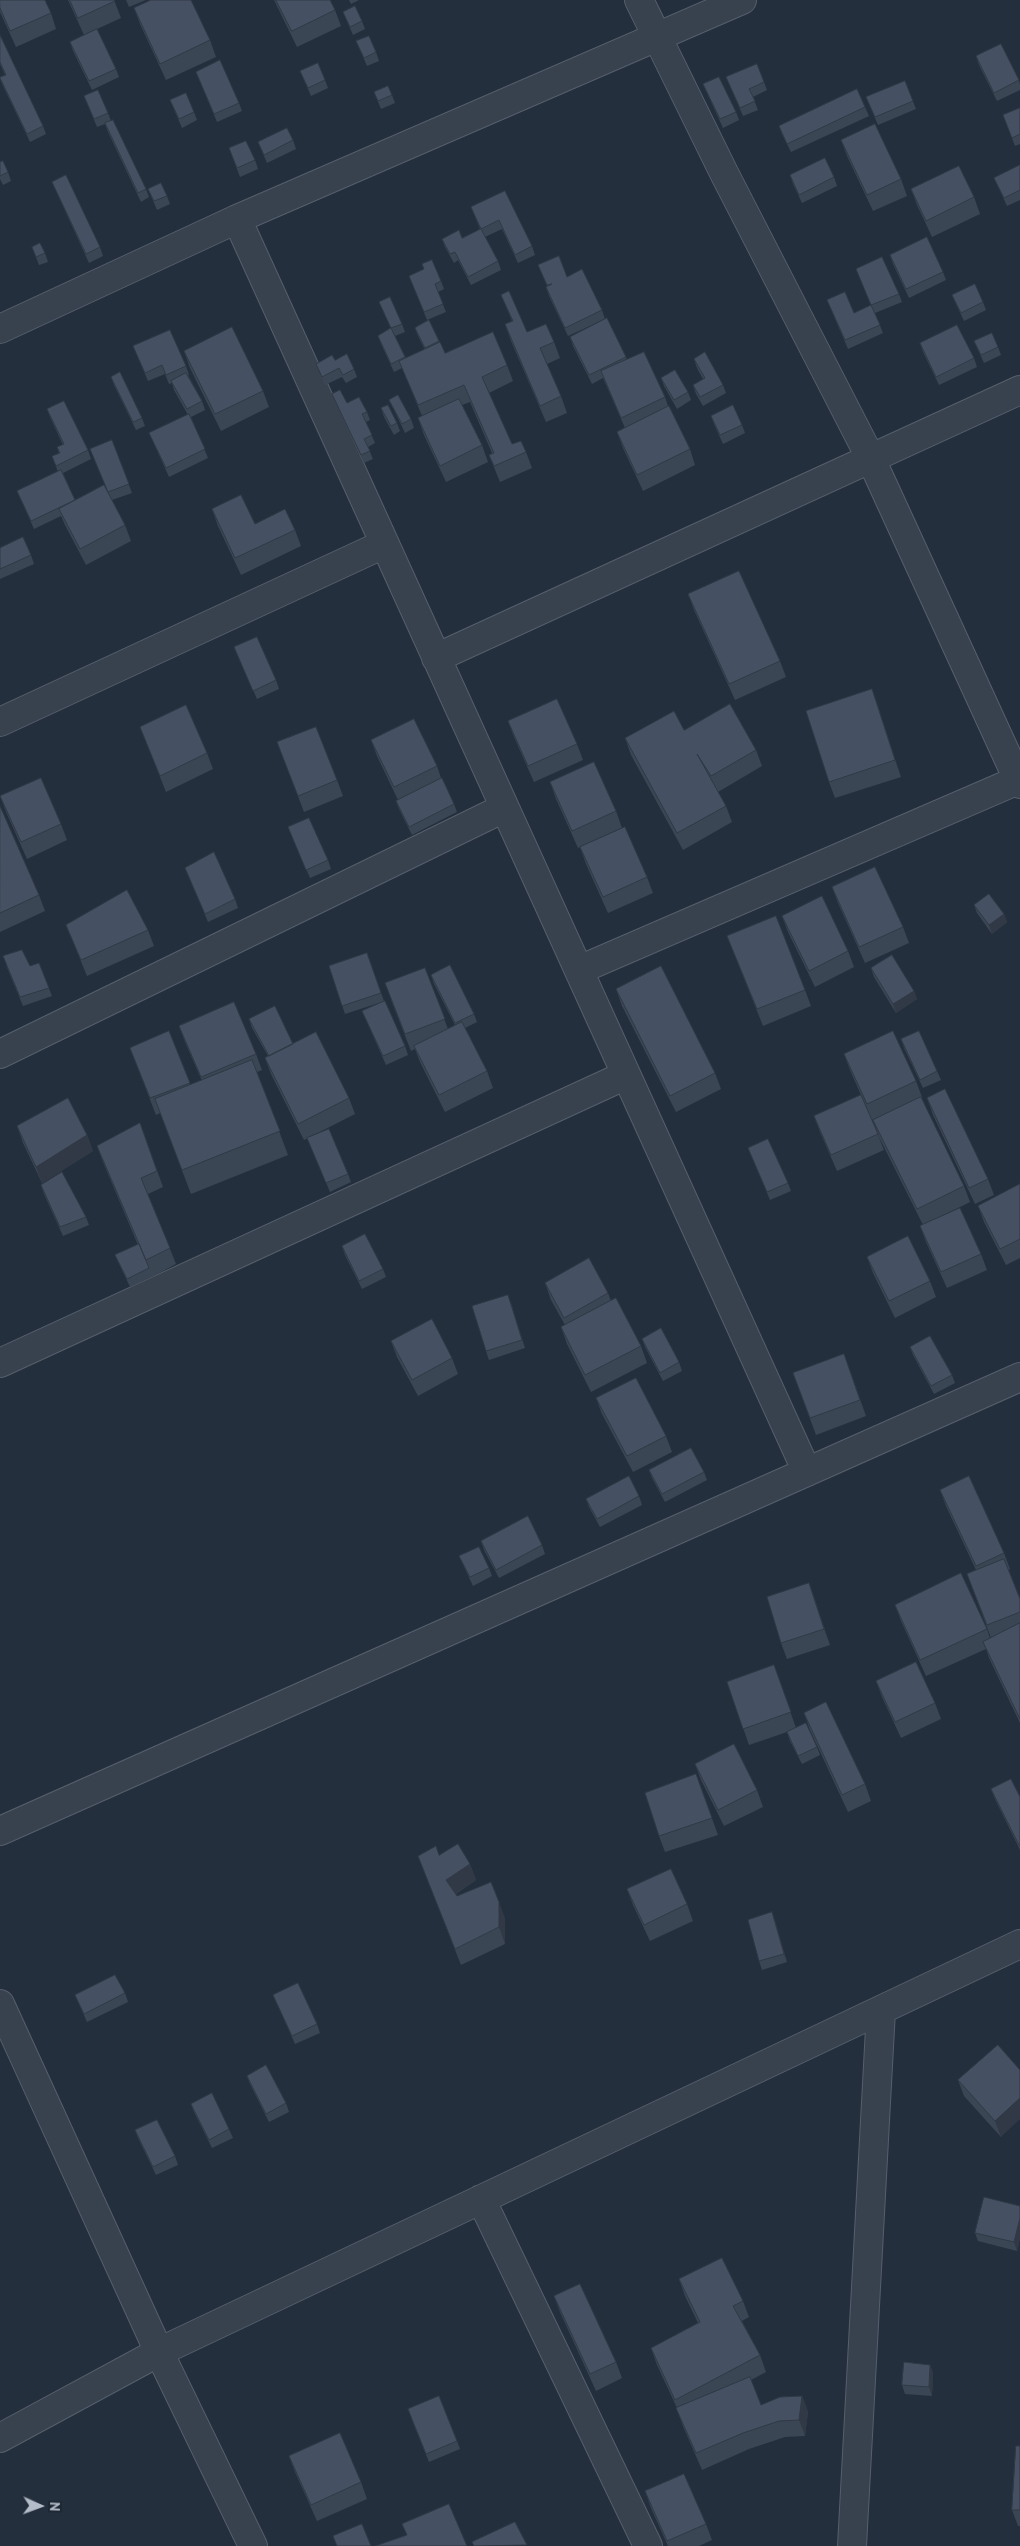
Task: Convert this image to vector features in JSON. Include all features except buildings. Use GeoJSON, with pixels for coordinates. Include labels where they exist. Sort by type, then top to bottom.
{"type":"FeatureCollection","features":[{"type":"Feature","properties":{"kind":"street"},"geometry":{"type":"LineString","coordinates":[[579,970],[1019,782],[871,459],[728,182],[639,0]]}},
{"type":"Feature","properties":{"kind":"street"},"geometry":{"type":"LineString","coordinates":[[0,329],[237,219],[742,0]]}},
{"type":"Feature","properties":{"kind":"street"},"geometry":{"type":"LineString","coordinates":[[237,219],[807,1472]]}},
{"type":"Feature","properties":{"kind":"street"},"geometry":{"type":"LineString","coordinates":[[436,658],[1020,390]]}},
{"type":"Feature","properties":{"kind":"street"},"geometry":{"type":"LineString","coordinates":[[0,722],[384,544]]}},
{"type":"Feature","properties":{"kind":"street"},"geometry":{"type":"LineString","coordinates":[[0,1054],[504,808]]}},
{"type":"Feature","properties":{"kind":"street"},"geometry":{"type":"LineString","coordinates":[[0,1363],[626,1075]]}},
{"type":"Feature","properties":{"kind":"street"},"geometry":{"type":"LineString","coordinates":[[0,1831],[1020,1377]]}},
{"type":"Feature","properties":{"kind":"street"},"geometry":{"type":"LineString","coordinates":[[0,2438],[159,2352],[1020,1944]]}},
{"type":"Feature","properties":{"kind":"street"},"geometry":{"type":"LineString","coordinates":[[0,2004],[159,2352],[253,2546]]}},
{"type":"Feature","properties":{"kind":"street"},"geometry":{"type":"LineString","coordinates":[[852,2546],[881,2010]]}},
{"type":"Feature","properties":{"kind":"street"},"geometry":{"type":"LineString","coordinates":[[482,2199],[648,2546]]}}]}
